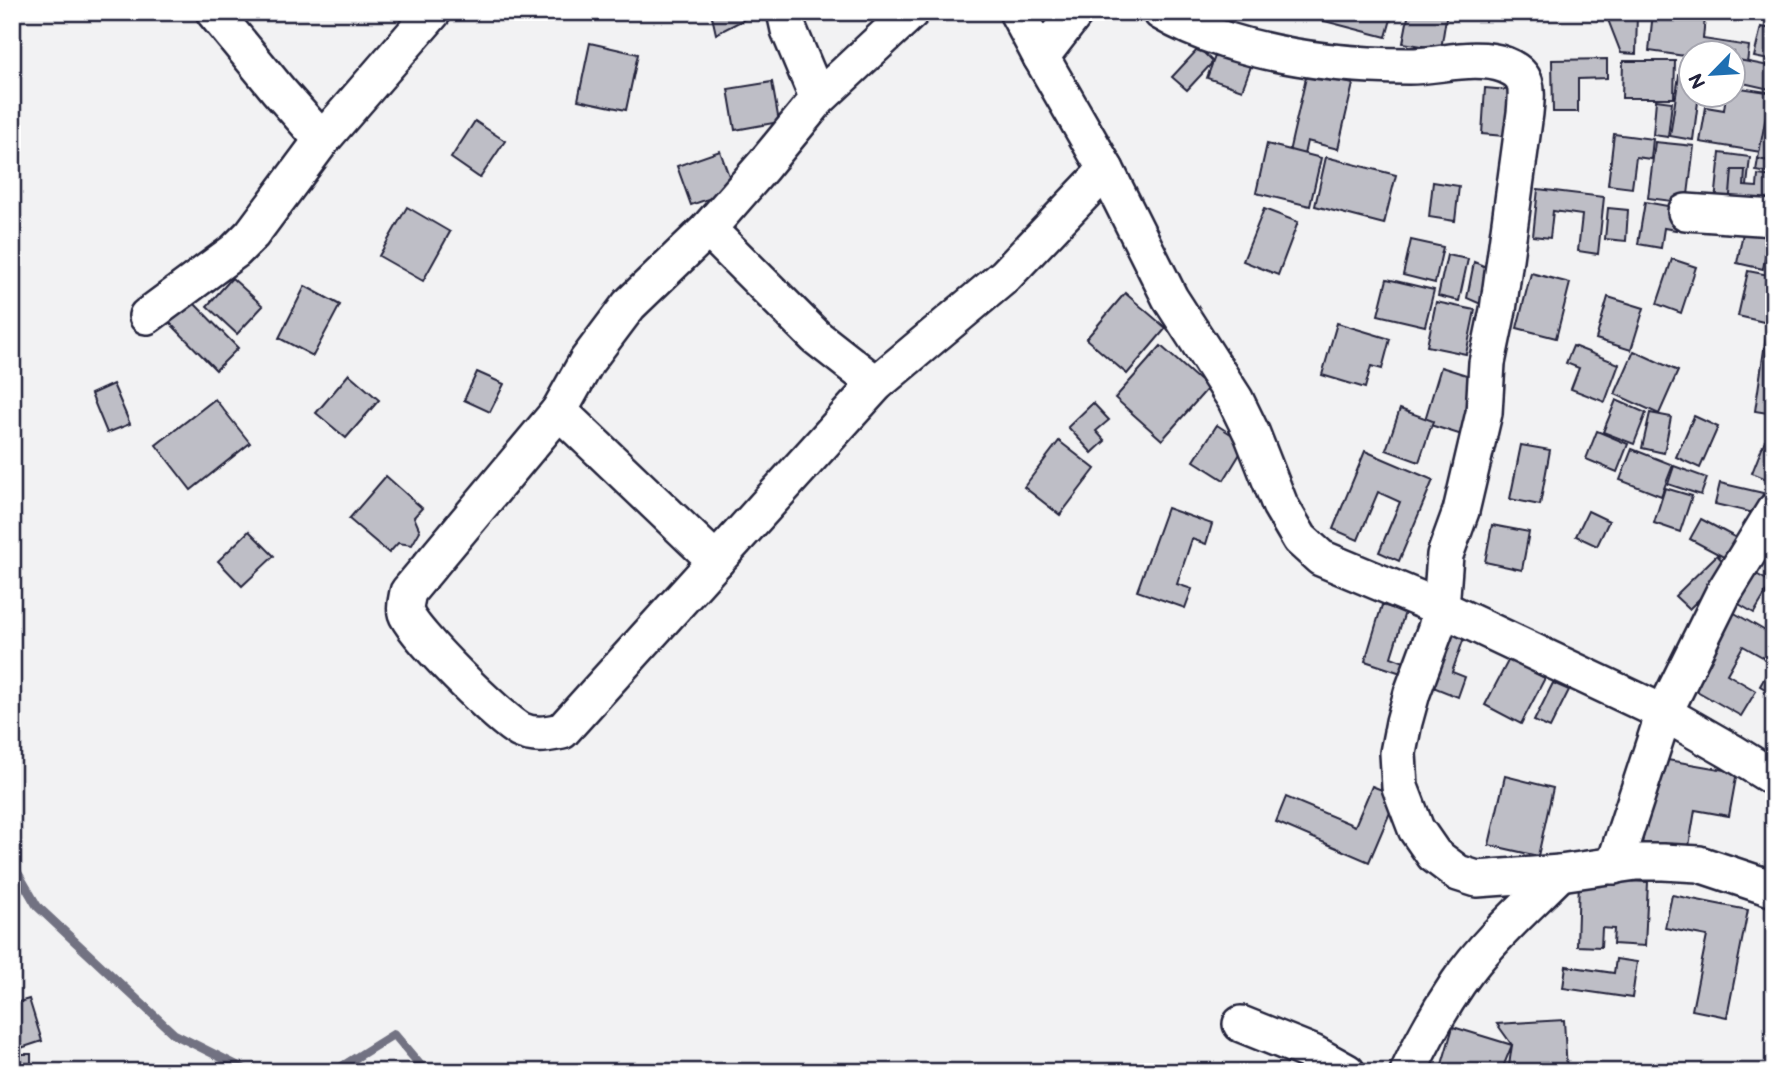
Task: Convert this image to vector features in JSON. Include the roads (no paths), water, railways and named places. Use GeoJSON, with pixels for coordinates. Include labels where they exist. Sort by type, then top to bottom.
{"type":"FeatureCollection","features":[{"type":"Feature","properties":{"kind":"street"},"geometry":{"type":"LineString","coordinates":[[214,12],[322,140]]}},
{"type":"Feature","properties":{"kind":"street"},"geometry":{"type":"LineString","coordinates":[[147,316],[235,251],[252,234],[322,140],[433,12]]}},
{"type":"Feature","properties":{"kind":"street"},"geometry":{"type":"LineString","coordinates":[[785,12],[789,30],[818,99]]}},
{"type":"Feature","properties":{"kind":"street"},"geometry":{"type":"LineString","coordinates":[[911,12],[818,99],[708,229],[629,305],[587,361],[559,411],[408,592],[405,612],[413,628],[485,702],[520,729],[539,736],[562,731],[876,384],[1005,276],[1106,170]]}},
{"type":"Feature","properties":{"kind":"street"},"geometry":{"type":"LineString","coordinates":[[1017,12],[1106,170],[1170,298],[1235,398],[1280,505],[1300,539],[1321,558],[1441,608],[1664,713],[1774,778]]}},
{"type":"Feature","properties":{"kind":"street"},"geometry":{"type":"LineString","coordinates":[[1041,57],[1076,12]]}},
{"type":"Feature","properties":{"kind":"street"},"geometry":{"type":"LineString","coordinates":[[1161,12],[1203,33],[1275,54],[1312,61],[1411,66],[1462,61],[1491,62],[1513,69],[1526,83],[1515,197],[1487,363],[1484,413],[1461,511],[1445,555],[1441,608],[1436,628],[1412,693],[1398,752],[1400,787],[1416,828],[1434,855],[1458,873],[1478,879],[1560,873],[1636,862],[1664,862],[1699,864],[1774,889]]}},
{"type":"Feature","properties":{"kind":"street"},"geometry":{"type":"LineString","coordinates":[[1686,212],[1774,218]]}},
{"type":"Feature","properties":{"kind":"street"},"geometry":{"type":"LineString","coordinates":[[708,229],[816,337],[876,384]]}},
{"type":"Feature","properties":{"kind":"street"},"geometry":{"type":"LineString","coordinates":[[559,411],[716,561]]}},
{"type":"Feature","properties":{"kind":"street"},"geometry":{"type":"LineString","coordinates":[[1614,866],[1664,713],[1723,594],[1774,511]]}},
{"type":"Feature","properties":{"kind":"street"},"geometry":{"type":"LineString","coordinates":[[1408,1072],[1459,981],[1488,945],[1560,873]]}},
{"type":"Feature","properties":{"kind":"street"},"geometry":{"type":"LineString","coordinates":[[1241,1024],[1314,1053],[1347,1072]]}},
{"type":"Feature","properties":{"kind":"waterway"},"geometry":{"type":"LineString","coordinates":[[12,863],[37,906],[174,1034],[250,1072]]}},
{"type":"Feature","properties":{"kind":"waterway"},"geometry":{"type":"LineString","coordinates":[[333,1072],[394,1034],[426,1072]]}}]}
